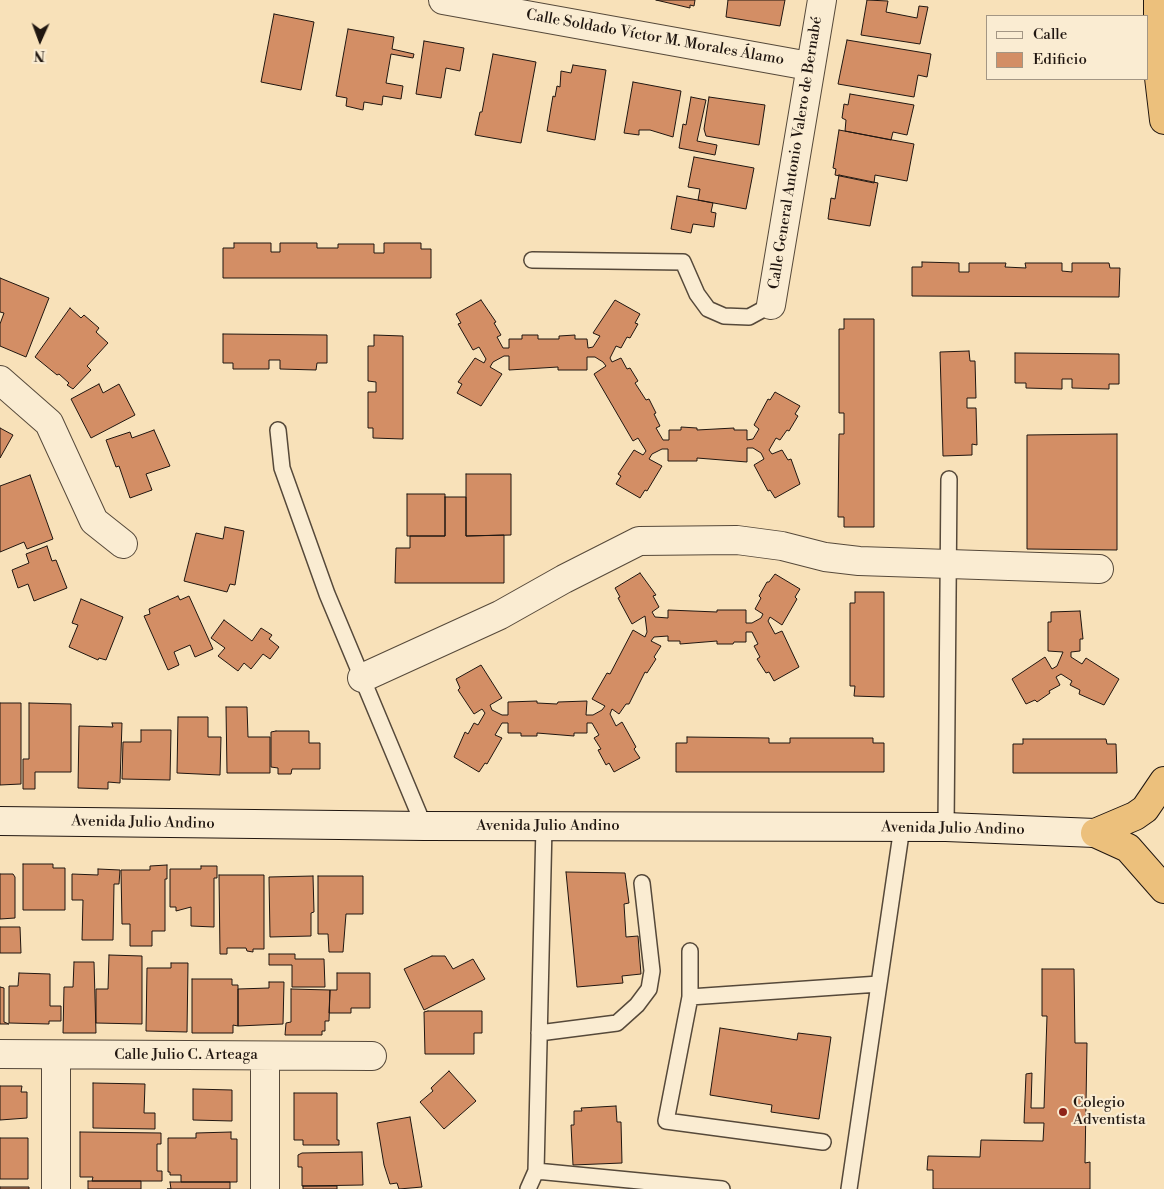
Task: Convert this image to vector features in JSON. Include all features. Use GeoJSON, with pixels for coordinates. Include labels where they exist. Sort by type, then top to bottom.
{"type":"FeatureCollection","features":[{"type":"Feature","properties":{"kind":"highway"},"geometry":{"type":"LineString","coordinates":[[1158,0],[1158,69],[1164,120]]}},
{"type":"Feature","properties":{"kind":"highway"},"geometry":{"type":"LineString","coordinates":[[1095,833],[1140,812],[1154,798],[1164,781]]}},
{"type":"Feature","properties":{"kind":"highway"},"geometry":{"type":"LineString","coordinates":[[1095,833],[1128,848],[1164,889]]}},
{"type":"Feature","properties":{"kind":"street","name":"Calle Soldado Víctor M. Morales Álamo"},"geometry":{"type":"LineString","coordinates":[[443,0],[809,66]]}},
{"type":"Feature","properties":{"kind":"street","name":"Calle General Antonio Valero de Bernabé"},"geometry":{"type":"LineString","coordinates":[[771,306],[809,66],[822,0]]}},
{"type":"Feature","properties":{"kind":"street"},"geometry":{"type":"LineString","coordinates":[[0,380],[49,423],[94,520],[123,544]]}},
{"type":"Feature","properties":{"kind":"street"},"geometry":{"type":"LineString","coordinates":[[362,678],[500,615],[564,579],[639,541],[737,540],[782,546],[825,557],[859,561],[1099,569]]}},
{"type":"Feature","properties":{"kind":"street","name":"Avenida Julio Andino"},"geometry":{"type":"LineString","coordinates":[[0,821],[424,826],[946,827],[1095,833]]}},
{"type":"Feature","properties":{"kind":"street","name":"Calle Julio C. Arteaga"},"geometry":{"type":"LineString","coordinates":[[0,1054],[372,1056]]}},
{"type":"Feature","properties":{"kind":"street"},"geometry":{"type":"LineString","coordinates":[[56,1055],[56,1189]]}},
{"type":"Feature","properties":{"kind":"street"},"geometry":{"type":"LineString","coordinates":[[265,1056],[265,1189]]}},
{"type":"Feature","properties":{"kind":"lane"},"geometry":{"type":"LineString","coordinates":[[532,260],[683,262],[697,294],[708,309],[724,316],[749,317],[771,306]]}},
{"type":"Feature","properties":{"kind":"lane"},"geometry":{"type":"LineString","coordinates":[[278,430],[282,468],[328,594],[424,826]]}},
{"type":"Feature","properties":{"kind":"lane"},"geometry":{"type":"LineString","coordinates":[[946,827],[948,479]]}},
{"type":"Feature","properties":{"kind":"lane"},"geometry":{"type":"LineString","coordinates":[[528,1189],[536,1171],[544,826]]}},
{"type":"Feature","properties":{"kind":"lane"},"geometry":{"type":"LineString","coordinates":[[849,1189],[902,827]]}},
{"type":"Feature","properties":{"kind":"lane"},"geometry":{"type":"LineString","coordinates":[[539,1033],[617,1023],[637,1005],[649,988],[652,971],[642,883]]}},
{"type":"Feature","properties":{"kind":"lane"},"geometry":{"type":"LineString","coordinates":[[690,951],[690,997],[666,1121],[823,1142]]}},
{"type":"Feature","properties":{"kind":"lane"},"geometry":{"type":"LineString","coordinates":[[690,997],[878,984]]}},
{"type":"Feature","properties":{"kind":"lane"},"geometry":{"type":"LineString","coordinates":[[536,1171],[722,1189]]}},
{"type":"Feature","properties":{"kind":"building"},"geometry":{"type":"Polygon","coordinates":[[[656,0],[695,0],[694,6],[690,5],[690,8],[656,0]]]}},
{"type":"Feature","properties":{"kind":"building"},"geometry":{"type":"Polygon","coordinates":[[[728,0],[785,0],[780,26],[726,17],[728,0]]]}},
{"type":"Feature","properties":{"kind":"building"},"geometry":{"type":"Polygon","coordinates":[[[867,0],[888,1],[886,12],[917,18],[919,6],[928,7],[920,44],[861,35],[867,0]]]}},
{"type":"Feature","properties":{"kind":"building"},"geometry":{"type":"Polygon","coordinates":[[[274,14],[314,22],[301,90],[261,82],[274,14]]]}},
{"type":"Feature","properties":{"kind":"building"},"geometry":{"type":"Polygon","coordinates":[[[348,29],[394,37],[392,49],[414,54],[413,58],[391,54],[386,83],[403,86],[401,99],[383,96],[382,105],[364,102],[363,110],[346,106],[347,98],[336,96],[348,29]]]}},
{"type":"Feature","properties":{"kind":"building"},"geometry":{"type":"Polygon","coordinates":[[[847,40],[931,54],[927,77],[918,75],[914,97],[838,84],[847,40]]]}},
{"type":"Feature","properties":{"kind":"building"},"geometry":{"type":"Polygon","coordinates":[[[424,41],[464,48],[460,71],[446,68],[441,98],[416,94],[424,41]]]}},
{"type":"Feature","properties":{"kind":"building"},"geometry":{"type":"Polygon","coordinates":[[[493,54],[536,62],[521,143],[475,135],[480,112],[482,112],[493,54]]]}},
{"type":"Feature","properties":{"kind":"building"},"geometry":{"type":"Polygon","coordinates":[[[573,65],[606,70],[595,140],[547,131],[553,96],[555,97],[557,86],[560,87],[561,71],[571,73],[573,65]]]}},
{"type":"Feature","properties":{"kind":"building"},"geometry":{"type":"Polygon","coordinates":[[[633,82],[681,91],[673,137],[650,130],[639,130],[639,135],[624,133],[633,82]]]}},
{"type":"Feature","properties":{"kind":"building"},"geometry":{"type":"Polygon","coordinates":[[[850,94],[914,105],[907,135],[893,132],[891,140],[845,131],[846,120],[842,118],[844,104],[848,105],[850,94]]]}},
{"type":"Feature","properties":{"kind":"building"},"geometry":{"type":"Polygon","coordinates":[[[691,97],[706,100],[697,141],[717,145],[715,155],[679,148],[683,124],[686,125],[691,97]]]}},
{"type":"Feature","properties":{"kind":"building"},"geometry":{"type":"Polygon","coordinates":[[[709,97],[765,105],[759,145],[706,136],[704,129],[709,97]]]}},
{"type":"Feature","properties":{"kind":"building"},"geometry":{"type":"Polygon","coordinates":[[[839,130],[914,144],[907,181],[875,175],[874,183],[835,175],[836,169],[833,168],[839,130]]]}},
{"type":"Feature","properties":{"kind":"building"},"geometry":{"type":"Polygon","coordinates":[[[694,157],[754,168],[746,209],[698,200],[700,189],[688,187],[694,157]]]}},
{"type":"Feature","properties":{"kind":"building"},"geometry":{"type":"Polygon","coordinates":[[[839,175],[878,183],[870,226],[828,219],[831,198],[835,199],[839,175]]]}},
{"type":"Feature","properties":{"kind":"building"},"geometry":{"type":"Polygon","coordinates":[[[677,196],[713,203],[711,212],[716,213],[714,227],[693,224],[691,233],[671,229],[677,196]]]}},
{"type":"Feature","properties":{"kind":"building"},"geometry":{"type":"Polygon","coordinates":[[[234,243],[271,243],[271,252],[280,252],[280,243],[317,243],[317,248],[338,248],[338,244],[374,244],[374,253],[384,253],[384,243],[421,243],[421,249],[431,249],[431,278],[223,278],[223,248],[234,248],[234,243]]]}},
{"type":"Feature","properties":{"kind":"building"},"geometry":{"type":"Polygon","coordinates":[[[922,262],[959,263],[959,272],[969,272],[969,263],[1006,263],[1005,267],[1026,268],[1025,263],[1062,263],[1062,271],[1072,272],[1072,263],[1109,263],[1110,268],[1120,268],[1119,297],[912,296],[912,267],[922,267],[922,262]]]}},
{"type":"Feature","properties":{"kind":"building"},"geometry":{"type":"Polygon","coordinates":[[[0,278],[49,298],[26,357],[0,346],[0,324],[4,313],[0,312],[0,278]]]}},
{"type":"Feature","properties":{"kind":"building"},"geometry":{"type":"Polygon","coordinates":[[[481,300],[496,322],[494,323],[501,335],[497,337],[503,348],[509,348],[509,339],[522,339],[522,335],[538,335],[538,339],[559,339],[559,336],[575,335],[575,339],[587,339],[588,348],[593,347],[600,336],[593,333],[615,300],[640,314],[635,323],[638,324],[630,338],[627,337],[621,348],[616,346],[610,358],[612,362],[621,358],[627,369],[630,368],[638,381],[635,383],[646,400],[649,399],[656,413],[654,414],[660,426],[656,428],[663,440],[669,440],[669,430],[681,430],[681,427],[697,428],[697,430],[734,428],[734,430],[747,430],[747,440],[753,439],[759,429],[754,425],[768,399],[770,400],[775,392],[800,406],[795,414],[798,416],[789,431],[787,430],[780,440],[776,438],[769,450],[772,454],[782,450],[788,460],[791,459],[800,484],[775,498],[770,490],[768,491],[754,465],[764,459],[761,453],[753,448],[747,448],[747,462],[697,458],[697,461],[668,461],[668,449],[662,449],[652,454],[649,459],[662,466],[647,491],[645,490],[640,498],[616,484],[621,476],[618,474],[634,450],[643,455],[646,451],[638,438],[633,441],[594,374],[606,366],[595,357],[587,357],[587,370],[558,370],[558,367],[509,370],[509,356],[504,356],[493,362],[490,367],[502,374],[481,406],[457,393],[462,384],[458,382],[475,358],[484,363],[486,359],[479,347],[473,350],[458,324],[461,323],[456,314],[481,300]]]}},
{"type":"Feature","properties":{"kind":"building"},"geometry":{"type":"Polygon","coordinates":[[[70,308],[81,318],[84,315],[99,328],[96,332],[108,343],[87,366],[91,370],[73,389],[67,385],[69,383],[59,374],[57,375],[35,357],[70,308]]]}},
{"type":"Feature","properties":{"kind":"building"},"geometry":{"type":"Polygon","coordinates":[[[844,319],[874,319],[874,527],[844,527],[844,517],[838,517],[839,434],[844,434],[844,413],[839,413],[839,329],[844,329],[844,319]]]}},
{"type":"Feature","properties":{"kind":"building"},"geometry":{"type":"Polygon","coordinates":[[[223,334],[327,335],[327,363],[317,363],[316,370],[280,369],[280,360],[269,360],[269,369],[233,369],[233,363],[223,363],[223,334]]]}},
{"type":"Feature","properties":{"kind":"building"},"geometry":{"type":"Polygon","coordinates":[[[374,335],[403,336],[403,439],[373,438],[373,428],[368,428],[368,392],[376,392],[376,382],[368,381],[368,346],[374,346],[374,335]]]}},
{"type":"Feature","properties":{"kind":"building"},"geometry":{"type":"Polygon","coordinates":[[[969,351],[970,361],[975,361],[976,398],[967,398],[967,408],[976,408],[977,445],[972,444],[972,455],[943,456],[940,352],[969,351]]]}},
{"type":"Feature","properties":{"kind":"building"},"geometry":{"type":"Polygon","coordinates":[[[1015,353],[1119,354],[1119,384],[1109,384],[1109,389],[1072,388],[1072,379],[1062,379],[1062,389],[1026,388],[1026,383],[1015,383],[1015,353]]]}},
{"type":"Feature","properties":{"kind":"building"},"geometry":{"type":"Polygon","coordinates":[[[99,384],[103,393],[119,384],[135,415],[91,438],[71,399],[99,384]]]}},
{"type":"Feature","properties":{"kind":"building"},"geometry":{"type":"Polygon","coordinates":[[[0,428],[13,435],[0,458],[0,428]]]}},
{"type":"Feature","properties":{"kind":"building"},"geometry":{"type":"Polygon","coordinates":[[[154,430],[170,466],[146,474],[152,490],[130,498],[119,466],[116,467],[106,440],[130,432],[132,438],[154,430]]]}},
{"type":"Feature","properties":{"kind":"building"},"geometry":{"type":"Polygon","coordinates":[[[1117,434],[1117,550],[1027,549],[1027,435],[1117,434]]]}},
{"type":"Feature","properties":{"kind":"building"},"geometry":{"type":"Polygon","coordinates":[[[466,474],[511,474],[511,535],[466,536],[466,474]]]}},
{"type":"Feature","properties":{"kind":"building"},"geometry":{"type":"Polygon","coordinates":[[[30,475],[53,539],[27,549],[24,542],[0,552],[0,486],[30,475]]]}},
{"type":"Feature","properties":{"kind":"building"},"geometry":{"type":"Polygon","coordinates":[[[407,494],[445,494],[445,536],[407,536],[407,494]]]}},
{"type":"Feature","properties":{"kind":"building"},"geometry":{"type":"Polygon","coordinates":[[[445,497],[466,497],[466,536],[504,535],[504,583],[395,583],[396,548],[410,548],[410,536],[445,536],[445,497]]]}},
{"type":"Feature","properties":{"kind":"building"},"geometry":{"type":"Polygon","coordinates":[[[225,527],[244,531],[235,585],[230,584],[227,592],[184,581],[196,533],[223,539],[225,527]]]}},
{"type":"Feature","properties":{"kind":"building"},"geometry":{"type":"Polygon","coordinates":[[[47,546],[52,561],[56,560],[67,588],[34,601],[28,584],[18,588],[12,570],[29,563],[26,554],[47,546]]]}},
{"type":"Feature","properties":{"kind":"building"},"geometry":{"type":"Polygon","coordinates":[[[640,573],[656,595],[653,596],[659,607],[652,612],[655,617],[668,618],[668,610],[717,612],[717,610],[746,610],[746,623],[752,623],[761,618],[763,614],[755,609],[761,598],[759,596],[767,582],[775,574],[800,589],[795,597],[797,599],[782,625],[770,617],[768,621],[775,634],[782,631],[799,667],[774,681],[769,672],[766,673],[757,659],[760,657],[754,646],[758,644],[752,632],[746,632],[746,642],[734,642],[733,644],[717,644],[717,641],[680,644],[680,641],[668,641],[668,636],[654,637],[651,641],[661,646],[654,657],[656,659],[647,673],[645,672],[629,704],[626,704],[619,714],[612,709],[610,714],[616,726],[622,722],[640,758],[614,772],[609,763],[606,765],[598,750],[601,749],[594,738],[599,735],[592,723],[587,723],[587,733],[574,733],[574,736],[537,733],[537,736],[521,736],[521,733],[508,733],[508,723],[502,723],[495,735],[502,738],[487,764],[485,763],[479,772],[454,757],[465,732],[468,734],[474,723],[478,725],[485,713],[482,709],[474,714],[458,690],[460,688],[456,679],[481,665],[502,698],[490,705],[492,710],[502,715],[508,715],[508,702],[537,701],[537,703],[557,704],[558,702],[587,701],[586,715],[593,715],[602,710],[605,706],[592,699],[607,673],[610,674],[633,630],[645,637],[647,632],[645,616],[632,624],[618,598],[620,597],[615,588],[640,573]]]}},
{"type":"Feature","properties":{"kind":"building"},"geometry":{"type":"Polygon","coordinates":[[[855,592],[884,592],[884,697],[854,696],[855,686],[850,686],[850,603],[855,603],[855,592]]]}},
{"type":"Feature","properties":{"kind":"building"},"geometry":{"type":"Polygon","coordinates":[[[178,596],[180,600],[189,596],[213,649],[195,657],[190,645],[174,652],[179,665],[168,670],[144,616],[150,614],[149,609],[178,596]]]}},
{"type":"Feature","properties":{"kind":"building"},"geometry":{"type":"Polygon","coordinates":[[[81,599],[123,617],[106,660],[99,658],[98,660],[69,647],[78,625],[72,623],[81,599]]]}},
{"type":"Feature","properties":{"kind":"building"},"geometry":{"type":"Polygon","coordinates":[[[1080,611],[1083,639],[1080,639],[1080,651],[1071,652],[1071,657],[1082,664],[1086,658],[1119,679],[1104,705],[1079,694],[1080,690],[1070,685],[1072,681],[1061,674],[1056,677],[1060,685],[1049,691],[1050,693],[1037,702],[1035,700],[1026,704],[1012,679],[1045,657],[1052,669],[1057,666],[1063,652],[1048,651],[1048,622],[1051,622],[1051,612],[1080,611]]]}},
{"type":"Feature","properties":{"kind":"building"},"geometry":{"type":"Polygon","coordinates":[[[224,620],[252,641],[261,628],[272,635],[269,639],[279,647],[270,659],[263,654],[251,669],[244,663],[238,671],[218,656],[225,648],[211,638],[224,620]]]}},
{"type":"Feature","properties":{"kind":"building"},"geometry":{"type":"Polygon","coordinates":[[[0,703],[21,703],[21,784],[0,785],[0,703]]]}},
{"type":"Feature","properties":{"kind":"building"},"geometry":{"type":"Polygon","coordinates":[[[29,703],[71,704],[71,772],[35,772],[35,789],[23,789],[23,759],[29,759],[29,703]]]}},
{"type":"Feature","properties":{"kind":"building"},"geometry":{"type":"Polygon","coordinates":[[[226,707],[247,707],[248,737],[270,737],[270,773],[227,773],[226,707]]]}},
{"type":"Feature","properties":{"kind":"building"},"geometry":{"type":"Polygon","coordinates":[[[178,717],[208,717],[208,737],[221,737],[220,775],[177,773],[178,717]]]}},
{"type":"Feature","properties":{"kind":"building"},"geometry":{"type":"Polygon","coordinates":[[[112,723],[122,723],[120,783],[108,782],[108,789],[78,788],[79,726],[113,727],[112,723]]]}},
{"type":"Feature","properties":{"kind":"building"},"geometry":{"type":"Polygon","coordinates":[[[141,730],[171,730],[170,780],[122,779],[123,742],[141,742],[141,730]]]}},
{"type":"Feature","properties":{"kind":"building"},"geometry":{"type":"Polygon","coordinates":[[[309,731],[309,743],[320,743],[320,769],[292,769],[291,774],[278,774],[278,768],[271,767],[271,732],[309,731]]]}},
{"type":"Feature","properties":{"kind":"building"},"geometry":{"type":"Polygon","coordinates":[[[687,737],[769,738],[769,743],[790,743],[790,738],[873,738],[873,743],[884,743],[884,772],[676,772],[676,743],[687,743],[687,737]]]}},
{"type":"Feature","properties":{"kind":"building"},"geometry":{"type":"Polygon","coordinates":[[[1023,739],[1106,739],[1107,744],[1116,744],[1117,773],[1013,773],[1013,744],[1023,744],[1023,739]]]}},
{"type":"Feature","properties":{"kind":"building"},"geometry":{"type":"Polygon","coordinates":[[[23,864],[53,864],[53,868],[65,868],[65,910],[23,910],[23,864]]]}},
{"type":"Feature","properties":{"kind":"building"},"geometry":{"type":"Polygon","coordinates":[[[167,865],[167,879],[165,879],[165,931],[152,931],[152,946],[130,946],[130,924],[122,924],[121,870],[150,870],[150,866],[167,865]]]}},
{"type":"Feature","properties":{"kind":"building"},"geometry":{"type":"Polygon","coordinates":[[[201,866],[217,866],[217,878],[214,878],[214,927],[191,926],[191,907],[176,911],[176,907],[170,907],[170,869],[201,869],[201,866]]]}},
{"type":"Feature","properties":{"kind":"building"},"geometry":{"type":"Polygon","coordinates":[[[98,869],[120,870],[119,884],[114,884],[113,940],[82,940],[83,900],[72,900],[72,874],[98,875],[98,869]]]}},
{"type":"Feature","properties":{"kind":"building"},"geometry":{"type":"Polygon","coordinates":[[[566,872],[625,873],[629,903],[624,904],[626,937],[638,936],[641,974],[622,976],[623,983],[577,987],[566,872]]]}},
{"type":"Feature","properties":{"kind":"building"},"geometry":{"type":"Polygon","coordinates":[[[0,874],[13,874],[15,877],[15,918],[0,919],[0,874]]]}},
{"type":"Feature","properties":{"kind":"building"},"geometry":{"type":"Polygon","coordinates":[[[219,875],[264,875],[264,949],[253,949],[253,952],[247,951],[246,948],[227,948],[227,954],[220,954],[219,875]]]}},
{"type":"Feature","properties":{"kind":"building"},"geometry":{"type":"Polygon","coordinates":[[[313,876],[314,912],[311,913],[311,936],[270,937],[269,877],[313,876]]]}},
{"type":"Feature","properties":{"kind":"building"},"geometry":{"type":"Polygon","coordinates":[[[318,876],[363,876],[363,914],[346,914],[343,952],[329,952],[328,934],[318,934],[318,876]]]}},
{"type":"Feature","properties":{"kind":"building"},"geometry":{"type":"Polygon","coordinates":[[[0,927],[20,927],[21,953],[0,953],[0,927]]]}},
{"type":"Feature","properties":{"kind":"building"},"geometry":{"type":"Polygon","coordinates":[[[269,954],[295,954],[295,959],[324,959],[325,987],[292,987],[292,965],[269,965],[269,954]]]}},
{"type":"Feature","properties":{"kind":"building"},"geometry":{"type":"Polygon","coordinates":[[[109,955],[142,956],[142,1024],[96,1023],[96,989],[108,989],[109,955]]]}},
{"type":"Feature","properties":{"kind":"building"},"geometry":{"type":"Polygon","coordinates":[[[432,956],[445,956],[453,969],[473,959],[485,979],[424,1010],[404,969],[432,956]]]}},
{"type":"Feature","properties":{"kind":"building"},"geometry":{"type":"Polygon","coordinates":[[[74,962],[94,962],[96,1033],[63,1033],[64,987],[73,987],[74,962]]]}},
{"type":"Feature","properties":{"kind":"building"},"geometry":{"type":"Polygon","coordinates":[[[171,963],[188,963],[187,1032],[146,1031],[147,968],[171,968],[171,963]]]}},
{"type":"Feature","properties":{"kind":"building"},"geometry":{"type":"Polygon","coordinates":[[[1042,969],[1074,969],[1075,1043],[1087,1043],[1085,1163],[1090,1162],[1090,1189],[933,1189],[933,1170],[927,1170],[928,1156],[980,1157],[981,1140],[1043,1141],[1044,1123],[1024,1123],[1026,1074],[1032,1073],[1031,1108],[1044,1108],[1047,1016],[1042,1016],[1042,969]]]}},
{"type":"Feature","properties":{"kind":"building"},"geometry":{"type":"Polygon","coordinates":[[[19,973],[50,974],[50,1006],[61,1006],[61,1021],[49,1021],[49,1024],[9,1023],[9,986],[18,986],[19,973]]]}},
{"type":"Feature","properties":{"kind":"building"},"geometry":{"type":"Polygon","coordinates":[[[337,973],[370,973],[370,1008],[351,1008],[351,1013],[329,1013],[330,990],[337,990],[337,973]]]}},
{"type":"Feature","properties":{"kind":"building"},"geometry":{"type":"Polygon","coordinates":[[[192,979],[232,979],[232,985],[238,985],[238,1026],[233,1025],[233,1033],[192,1033],[192,979]]]}},
{"type":"Feature","properties":{"kind":"building"},"geometry":{"type":"Polygon","coordinates":[[[269,982],[284,982],[283,1024],[238,1026],[238,989],[269,988],[269,982]]]}},
{"type":"Feature","properties":{"kind":"building"},"geometry":{"type":"Polygon","coordinates":[[[0,987],[4,988],[4,1022],[9,1024],[0,1024],[0,987]]]}},
{"type":"Feature","properties":{"kind":"building"},"geometry":{"type":"Polygon","coordinates":[[[291,989],[330,990],[329,1021],[325,1021],[325,1031],[322,1031],[322,1035],[285,1035],[286,1023],[291,1022],[291,989]]]}},
{"type":"Feature","properties":{"kind":"building"},"geometry":{"type":"Polygon","coordinates":[[[482,1011],[482,1033],[474,1033],[474,1054],[425,1054],[424,1012],[482,1011]]]}},
{"type":"Feature","properties":{"kind":"building"},"geometry":{"type":"Polygon","coordinates":[[[720,1028],[797,1040],[798,1033],[831,1037],[819,1119],[771,1112],[772,1105],[710,1095],[720,1028]]]}},
{"type":"Feature","properties":{"kind":"building"},"geometry":{"type":"Polygon","coordinates":[[[449,1071],[476,1101],[444,1129],[420,1102],[433,1091],[431,1088],[449,1071]]]}},
{"type":"Feature","properties":{"kind":"building"},"geometry":{"type":"Polygon","coordinates":[[[93,1083],[145,1084],[144,1113],[155,1113],[155,1129],[93,1128],[93,1083]]]}},
{"type":"Feature","properties":{"kind":"building"},"geometry":{"type":"Polygon","coordinates":[[[0,1086],[22,1086],[21,1092],[27,1092],[27,1118],[0,1120],[0,1086]]]}},
{"type":"Feature","properties":{"kind":"building"},"geometry":{"type":"Polygon","coordinates":[[[193,1089],[232,1090],[232,1121],[193,1120],[193,1089]]]}},
{"type":"Feature","properties":{"kind":"building"},"geometry":{"type":"Polygon","coordinates":[[[294,1093],[337,1093],[337,1140],[339,1140],[339,1145],[303,1145],[303,1140],[294,1140],[294,1093]]]}},
{"type":"Feature","properties":{"kind":"building"},"geometry":{"type":"Polygon","coordinates":[[[616,1106],[617,1122],[621,1122],[622,1163],[573,1165],[571,1125],[574,1125],[574,1111],[582,1111],[581,1108],[616,1106]]]}},
{"type":"Feature","properties":{"kind":"building"},"geometry":{"type":"Polygon","coordinates":[[[410,1117],[422,1187],[399,1189],[397,1183],[390,1184],[384,1165],[377,1123],[410,1117]]]}},
{"type":"Feature","properties":{"kind":"building"},"geometry":{"type":"Polygon","coordinates":[[[80,1132],[161,1133],[161,1144],[157,1144],[157,1171],[162,1171],[162,1181],[92,1181],[93,1177],[80,1177],[80,1132]]]}},
{"type":"Feature","properties":{"kind":"building"},"geometry":{"type":"Polygon","coordinates":[[[231,1132],[231,1139],[237,1139],[237,1182],[181,1182],[181,1175],[170,1175],[170,1172],[168,1172],[168,1138],[196,1138],[196,1133],[231,1132]]]}},
{"type":"Feature","properties":{"kind":"building"},"geometry":{"type":"Polygon","coordinates":[[[0,1138],[28,1138],[28,1179],[0,1179],[0,1138]]]}},
{"type":"Feature","properties":{"kind":"building"},"geometry":{"type":"Polygon","coordinates":[[[362,1152],[363,1185],[302,1186],[302,1167],[298,1167],[298,1155],[302,1153],[362,1152]]]}},
{"type":"Feature","properties":{"kind":"building"},"geometry":{"type":"Polygon","coordinates":[[[88,1181],[141,1181],[141,1189],[88,1189],[88,1181]]]}},
{"type":"Feature","properties":{"kind":"building"},"geometry":{"type":"Polygon","coordinates":[[[170,1182],[230,1182],[230,1189],[171,1189],[170,1182]]]}},
{"type":"Feature","properties":{"kind":"building"},"geometry":{"type":"Polygon","coordinates":[[[303,1186],[337,1186],[337,1189],[303,1189],[303,1186]]]}},
{"type":"Feature","properties":{"kind":"building"},"geometry":{"type":"Polygon","coordinates":[[[0,1187],[29,1187],[29,1189],[0,1189],[0,1187]]]}},
{"type":"Feature","properties":{"kind":"place","name":"Colegio Adventista"},"geometry":{"type":"Point","coordinates":[1063,1112]}}]}
